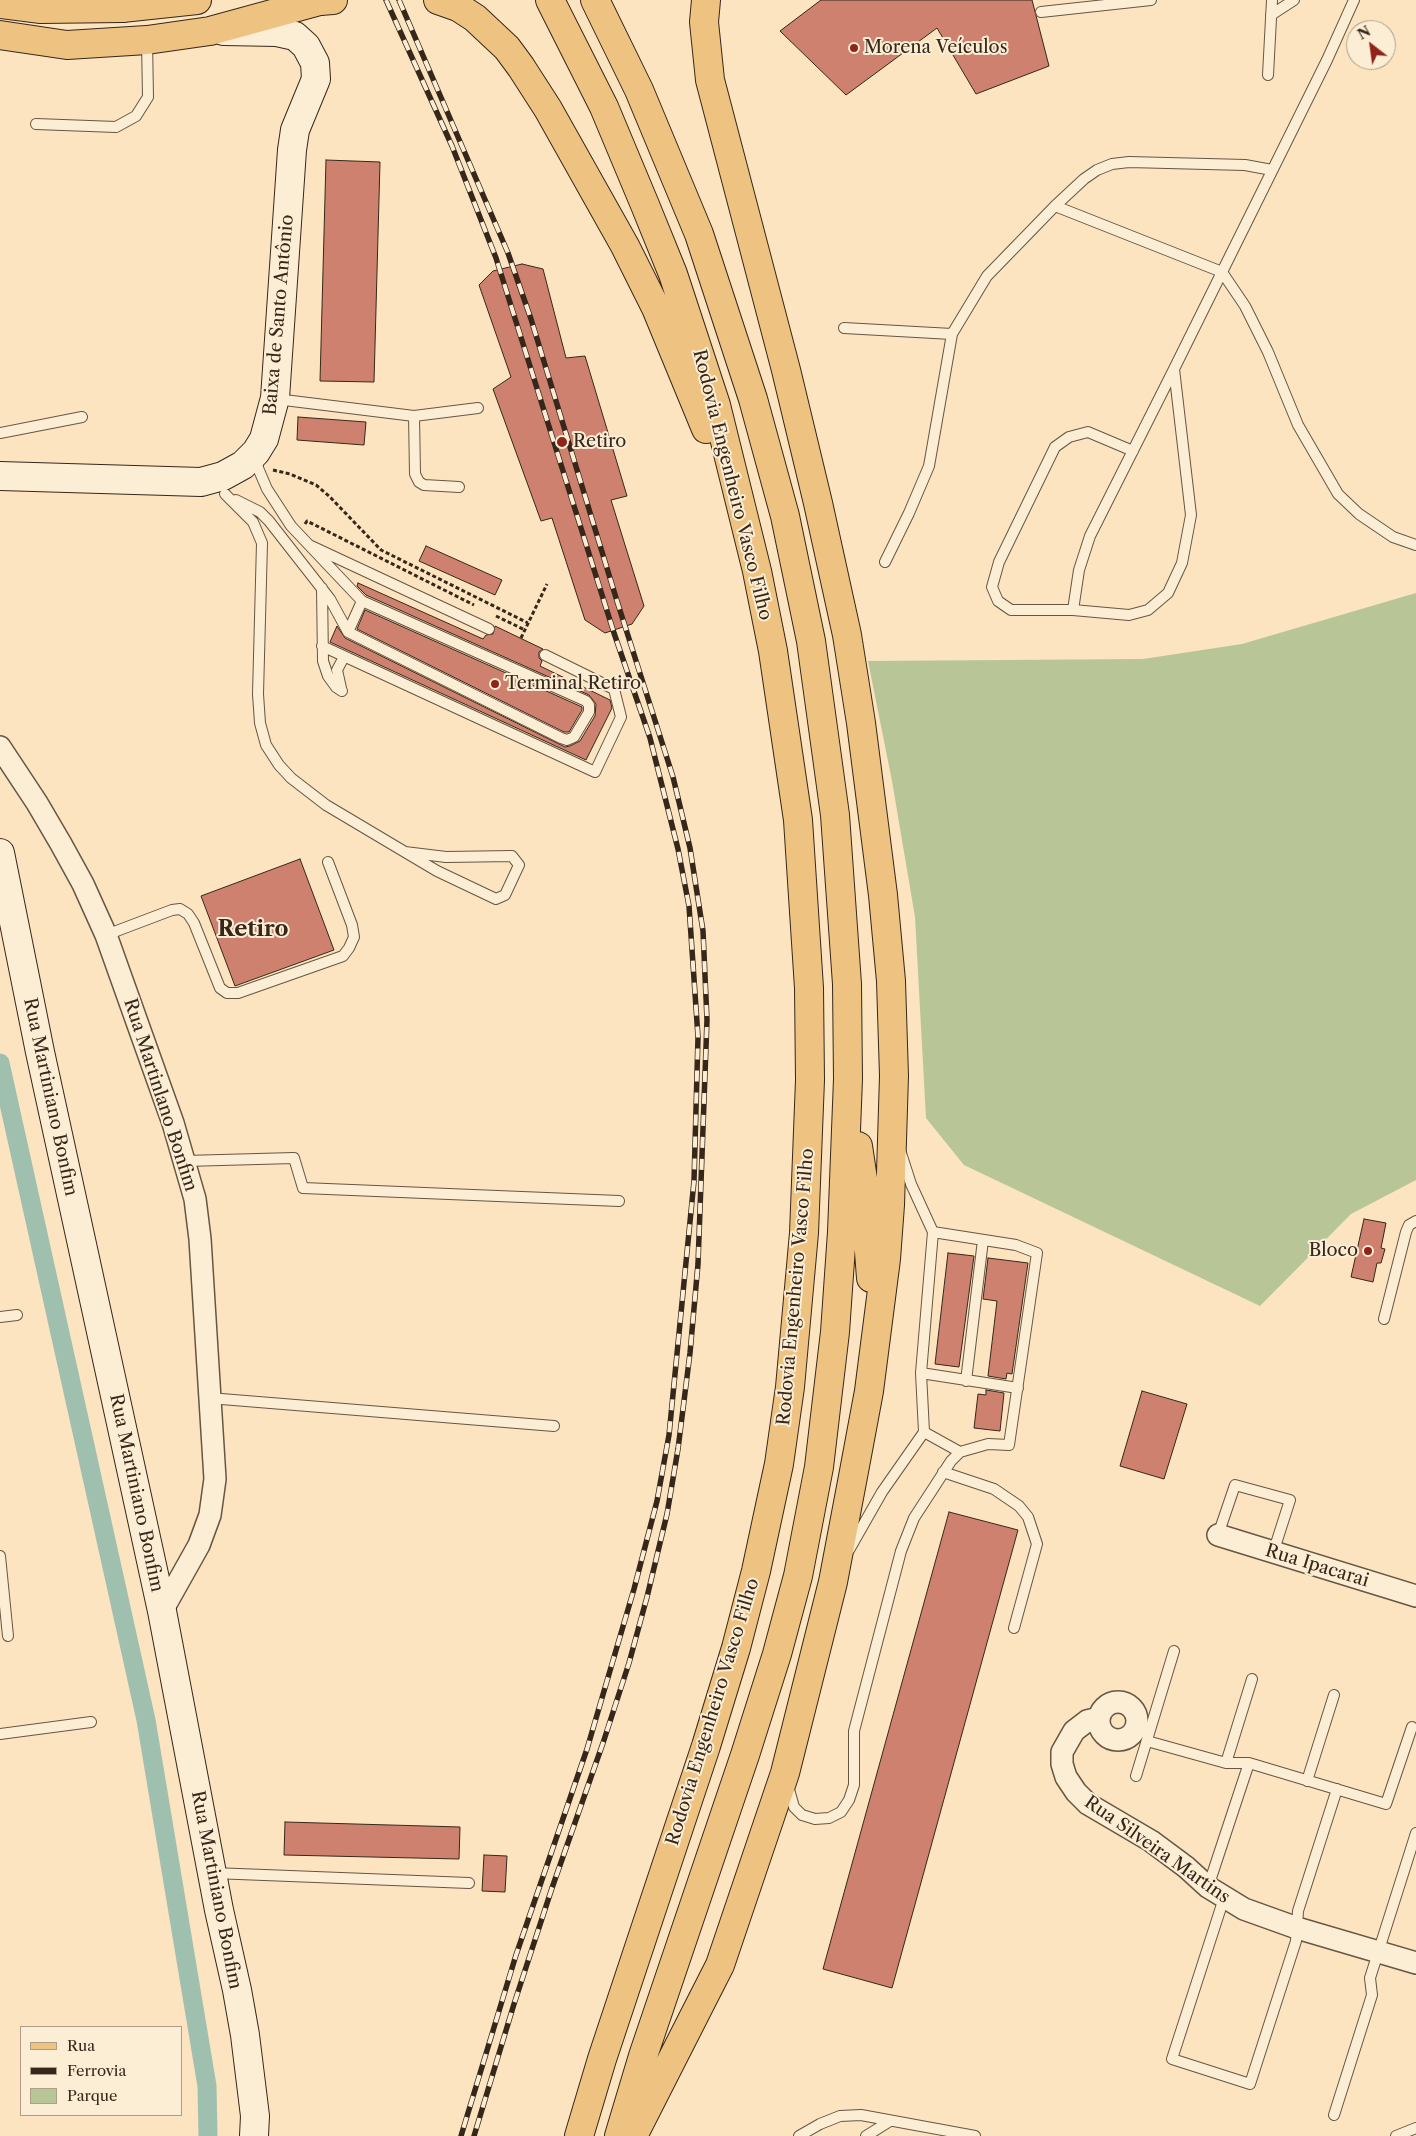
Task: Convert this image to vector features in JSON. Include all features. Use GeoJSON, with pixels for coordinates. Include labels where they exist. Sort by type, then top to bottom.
{"type":"FeatureCollection","features":[{"type":"Feature","properties":{"kind":"main road"},"geometry":{"type":"LineString","coordinates":[[122,8],[149,0]]}},
{"type":"Feature","properties":{"kind":"main road"},"geometry":{"type":"LineString","coordinates":[[0,4],[41,9],[122,8],[197,0]]}},
{"type":"Feature","properties":{"kind":"main road"},"geometry":{"type":"LineString","coordinates":[[0,45],[67,45],[147,40],[210,31],[325,0]]}},
{"type":"Feature","properties":{"kind":"main road"},"geometry":{"type":"LineString","coordinates":[[438,0],[458,7],[490,30],[521,67],[548,109],[625,246],[656,308],[747,526]]}},
{"type":"Feature","properties":{"kind":"main road","name":"Rodovia Engenheiro Vasco Filho"},"geometry":{"type":"LineString","coordinates":[[550,0],[604,107],[674,274],[716,405],[747,526],[774,652],[798,820],[809,988],[809,1089],[804,1233],[790,1388],[779,1464],[756,1572],[736,1648],[706,1746],[602,2059],[579,2136]]}},
{"type":"Feature","properties":{"kind":"main road"},"geometry":{"type":"LineString","coordinates":[[596,0],[639,90],[699,234],[753,399],[785,516],[811,641],[836,815],[847,984],[848,1079],[842,1232],[835,1332],[819,1467],[798,1576],[777,1654],[745,1755],[643,2056],[619,2136]]}},
{"type":"Feature","properties":{"kind":"main road"},"geometry":{"type":"LineString","coordinates":[[633,2136],[720,1965],[784,1773],[833,1582],[856,1466],[875,1342],[888,1232],[894,1076],[891,981],[883,895],[861,723],[847,635],[786,370],[710,80],[704,22],[706,0]]}},
{"type":"Feature","properties":{"kind":"main road"},"geometry":{"type":"LineString","coordinates":[[0,35],[67,45]]}},
{"type":"Feature","properties":{"kind":"main road"},"geometry":{"type":"LineString","coordinates":[[848,1079],[864,1186],[875,1342]]}},
{"type":"Feature","properties":{"kind":"street","name":"Baixa de Santo Antônio"},"geometry":{"type":"LineString","coordinates":[[0,476],[201,482],[233,471],[247,462],[257,460],[275,398],[292,150],[295,130],[316,79],[314,63],[306,46],[294,36],[277,32],[210,31]]}},
{"type":"Feature","properties":{"kind":"street","name":"Rua Martinlano Bonfim"},"geometry":{"type":"LineString","coordinates":[[0,747],[61,844],[83,884],[106,935],[173,1123],[195,1199],[199,1229],[214,1479],[210,1515],[199,1545],[162,1611]]}},
{"type":"Feature","properties":{"kind":"street","name":"Rua Martiniano Bonfim"},"geometry":{"type":"LineString","coordinates":[[0,853],[40,1052],[162,1611],[245,2036],[255,2116],[254,2136]]}},
{"type":"Feature","properties":{"kind":"street","name":"Rua Ipacarai"},"geometry":{"type":"LineString","coordinates":[[1218,1536],[1416,1596]]}},
{"type":"Feature","properties":{"kind":"street","name":"Rua Silveira Martins"},"geometry":{"type":"LineString","coordinates":[[1099,1718],[1087,1721],[1074,1731],[1062,1752],[1062,1764],[1066,1778],[1088,1804],[1157,1845],[1216,1892],[1244,1909],[1297,1928],[1416,1963]]}},
{"type":"Feature","properties":{"kind":"lane"},"geometry":{"type":"LineString","coordinates":[[1041,12],[1152,0]]}},
{"type":"Feature","properties":{"kind":"lane"},"geometry":{"type":"LineString","coordinates":[[1268,75],[1272,0]]}},
{"type":"Feature","properties":{"kind":"lane"},"geometry":{"type":"LineString","coordinates":[[1271,15],[1294,0]]}},
{"type":"Feature","properties":{"kind":"lane"},"geometry":{"type":"LineString","coordinates":[[1073,610],[1079,570],[1090,536],[1222,272],[1354,0]]}},
{"type":"Feature","properties":{"kind":"lane"},"geometry":{"type":"LineString","coordinates":[[36,124],[116,127],[136,116],[148,97],[147,40]]}},
{"type":"Feature","properties":{"kind":"lane"},"geometry":{"type":"LineString","coordinates":[[885,562],[910,512],[928,466],[952,334],[987,276],[1055,206],[1084,179],[1097,170],[1112,164],[1128,162],[1245,165],[1272,170]]}},
{"type":"Feature","properties":{"kind":"lane"},"geometry":{"type":"LineString","coordinates":[[1055,206],[1222,272],[1249,314],[1268,352],[1298,425],[1338,494],[1359,514],[1393,537],[1416,545]]}},
{"type":"Feature","properties":{"kind":"lane"},"geometry":{"type":"LineString","coordinates":[[844,328],[952,334]]}},
{"type":"Feature","properties":{"kind":"lane"},"geometry":{"type":"LineString","coordinates":[[1133,451],[1088,432],[1069,437],[1055,447],[999,562],[992,587],[998,601],[1010,610],[1073,610],[1129,615],[1148,610],[1168,593],[1182,563],[1191,516],[1174,369]]}},
{"type":"Feature","properties":{"kind":"lane"},"geometry":{"type":"LineString","coordinates":[[275,398],[414,416],[478,408]]}},
{"type":"Feature","properties":{"kind":"lane"},"geometry":{"type":"LineString","coordinates":[[414,416],[415,474],[418,482],[424,485],[459,487]]}},
{"type":"Feature","properties":{"kind":"lane"},"geometry":{"type":"LineString","coordinates":[[0,433],[82,418]]}},
{"type":"Feature","properties":{"kind":"lane"},"geometry":{"type":"LineString","coordinates":[[201,482],[260,512],[269,521],[322,588],[348,632],[561,738],[566,740],[574,737],[589,712],[589,705],[586,701],[362,600],[291,526],[266,488],[257,460]]}},
{"type":"Feature","properties":{"kind":"lane"},"geometry":{"type":"LineString","coordinates":[[225,494],[256,527],[262,543],[258,694],[260,723],[266,744],[285,772],[308,793],[437,871],[496,899],[505,895],[519,865],[512,856],[446,857],[406,852]]}},
{"type":"Feature","properties":{"kind":"lane"},"geometry":{"type":"LineString","coordinates":[[263,554],[268,541],[273,538],[278,538],[286,543]]}},
{"type":"Feature","properties":{"kind":"lane"},"geometry":{"type":"LineString","coordinates":[[309,545],[489,629]]}},
{"type":"Feature","properties":{"kind":"lane"},"geometry":{"type":"LineString","coordinates":[[322,588],[323,662],[328,676],[336,687],[342,691],[337,670],[344,656]]}},
{"type":"Feature","properties":{"kind":"lane"},"geometry":{"type":"LineString","coordinates":[[348,632],[362,600]]}},
{"type":"Feature","properties":{"kind":"lane"},"geometry":{"type":"LineString","coordinates":[[322,646],[595,772],[621,717],[614,689],[545,655]]}},
{"type":"Feature","properties":{"kind":"lane"},"geometry":{"type":"LineString","coordinates":[[106,935],[172,910],[180,909],[188,914],[194,923],[220,988],[227,993],[238,993],[343,956],[349,948],[354,937],[352,925],[328,862]]}},
{"type":"Feature","properties":{"kind":"lane"},"geometry":{"type":"LineString","coordinates":[[833,1582],[862,1525],[924,1432],[920,1373],[933,1232],[911,1184],[892,1128]]}},
{"type":"Feature","properties":{"kind":"lane"},"geometry":{"type":"LineString","coordinates":[[185,1161],[294,1158],[303,1188],[619,1201]]}},
{"type":"Feature","properties":{"kind":"lane"},"geometry":{"type":"LineString","coordinates":[[1384,1319],[1406,1232],[1409,1225],[1416,1221]]}},
{"type":"Feature","properties":{"kind":"lane"},"geometry":{"type":"LineString","coordinates":[[784,1773],[794,1807],[802,1815],[815,1819],[829,1818],[841,1812],[849,1800],[854,1785],[854,1731],[901,1551],[914,1518],[943,1472],[960,1452],[988,1444],[1009,1445],[1037,1253],[1016,1245],[933,1232]]}},
{"type":"Feature","properties":{"kind":"lane"},"geometry":{"type":"LineString","coordinates":[[966,1381],[983,1240]]}},
{"type":"Feature","properties":{"kind":"lane"},"geometry":{"type":"LineString","coordinates":[[0,1317],[17,1315]]}},
{"type":"Feature","properties":{"kind":"lane"},"geometry":{"type":"LineString","coordinates":[[920,1373],[1018,1388]]}},
{"type":"Feature","properties":{"kind":"lane"},"geometry":{"type":"LineString","coordinates":[[210,1398],[554,1426]]}},
{"type":"Feature","properties":{"kind":"lane"},"geometry":{"type":"LineString","coordinates":[[924,1432],[960,1452]]}},
{"type":"Feature","properties":{"kind":"lane"},"geometry":{"type":"LineString","coordinates":[[943,1472],[994,1489],[1019,1506],[1028,1517],[1037,1544],[1014,1628]]}},
{"type":"Feature","properties":{"kind":"lane"},"geometry":{"type":"LineString","coordinates":[[1218,1536],[1235,1484],[1290,1500],[1273,1553]]}},
{"type":"Feature","properties":{"kind":"lane"},"geometry":{"type":"LineString","coordinates":[[0,1556],[8,1636]]}},
{"type":"Feature","properties":{"kind":"lane"},"geometry":{"type":"LineString","coordinates":[[1136,1776],[1174,1651]]}},
{"type":"Feature","properties":{"kind":"lane"},"geometry":{"type":"LineString","coordinates":[[1226,1763],[1252,1679]]}},
{"type":"Feature","properties":{"kind":"lane"},"geometry":{"type":"LineString","coordinates":[[1307,1781],[1334,1695]]}},
{"type":"Feature","properties":{"kind":"lane"},"geometry":{"type":"LineString","coordinates":[[0,1734],[91,1722]]}},
{"type":"Feature","properties":{"kind":"lane"},"geometry":{"type":"LineString","coordinates":[[1146,1741],[1226,1763],[1249,1763],[1386,1804],[1412,1727]]}},
{"type":"Feature","properties":{"kind":"lane"},"geometry":{"type":"LineString","coordinates":[[1249,1763],[1172,2059],[1250,2084],[1296,1941],[1298,1911],[1337,1789]]}},
{"type":"Feature","properties":{"kind":"lane"},"geometry":{"type":"LineString","coordinates":[[1334,2115],[1372,1995],[1370,1978],[1416,1833]]}},
{"type":"Feature","properties":{"kind":"lane"},"geometry":{"type":"LineString","coordinates":[[212,1873],[469,1883]]}},
{"type":"Feature","properties":{"kind":"lane"},"geometry":{"type":"LineString","coordinates":[[799,2136],[820,2124],[840,2116],[860,2115],[975,2136]]}},
{"type":"Feature","properties":{"kind":"lane"},"geometry":{"type":"LineString","coordinates":[[866,2136],[890,2121]]}},
{"type":"Feature","properties":{"kind":"lane"},"geometry":{"type":"LineString","coordinates":[[1396,2136],[1416,2128]]}},
{"type":"Feature","properties":{"kind":"path"},"geometry":{"type":"LineString","coordinates":[[257,460],[316,485],[381,550],[528,623]]}},
{"type":"Feature","properties":{"kind":"path"},"geometry":{"type":"LineString","coordinates":[[305,525],[307,521],[482,609]]}},
{"type":"Feature","properties":{"kind":"path"},"geometry":{"type":"LineString","coordinates":[[521,638],[547,584]]}},
{"type":"Feature","properties":{"kind":"path"},"geometry":{"type":"LineString","coordinates":[[490,613],[525,630]]}},
{"type":"Feature","properties":{"kind":"green space"},"geometry":{"type":"Polygon","coordinates":[[[1416,593],[1416,1180],[1351,1214],[1260,1306],[964,1165],[926,1118],[915,917],[892,781],[868,661],[1143,659],[1242,644],[1416,593]]]}},
{"type":"Feature","properties":{"kind":"building","name":"Morena Veículos"},"geometry":{"type":"Polygon","coordinates":[[[821,0],[1032,0],[1049,66],[976,94],[937,28],[846,95],[780,31],[821,0]]]}},
{"type":"Feature","properties":{"kind":"building"},"geometry":{"type":"Polygon","coordinates":[[[326,160],[380,162],[374,382],[320,381],[326,160]]]}},
{"type":"Feature","properties":{"kind":"building","name":"Retiro"},"geometry":{"type":"Polygon","coordinates":[[[522,264],[543,269],[566,358],[585,356],[627,496],[611,500],[644,606],[632,624],[605,633],[585,620],[552,518],[541,521],[493,389],[511,377],[479,285],[493,271],[522,264]]]}},
{"type":"Feature","properties":{"kind":"building"},"geometry":{"type":"Polygon","coordinates":[[[298,417],[366,422],[364,445],[297,440],[298,417]]]}},
{"type":"Feature","properties":{"kind":"building"},"geometry":{"type":"Polygon","coordinates":[[[426,546],[502,580],[495,595],[419,561],[426,546]]]}},
{"type":"Feature","properties":{"kind":"building"},"geometry":{"type":"Polygon","coordinates":[[[358,583],[483,639],[486,635],[493,634],[495,626],[543,649],[539,652],[539,658],[542,661],[540,666],[610,700],[612,708],[586,760],[330,642],[337,626],[345,638],[565,747],[580,741],[595,716],[596,704],[589,695],[366,595],[357,586],[358,583]]]}},
{"type":"Feature","properties":{"kind":"building"},"geometry":{"type":"Polygon","coordinates":[[[365,610],[582,707],[582,710],[569,732],[564,732],[357,629],[365,610]]]}},
{"type":"Feature","properties":{"kind":"building"},"geometry":{"type":"Polygon","coordinates":[[[300,859],[334,950],[235,986],[201,896],[300,859]]]}},
{"type":"Feature","properties":{"kind":"building","name":"Bloco"},"geometry":{"type":"Polygon","coordinates":[[[1364,1219],[1386,1223],[1381,1248],[1385,1249],[1381,1263],[1377,1263],[1373,1282],[1351,1277],[1364,1219]]]}},
{"type":"Feature","properties":{"kind":"building"},"geometry":{"type":"Polygon","coordinates":[[[948,1253],[974,1256],[959,1367],[935,1364],[948,1253]]]}},
{"type":"Feature","properties":{"kind":"building"},"geometry":{"type":"Polygon","coordinates":[[[988,1258],[1028,1263],[1012,1374],[1007,1373],[1006,1379],[988,1376],[997,1301],[983,1299],[988,1258]]]}},
{"type":"Feature","properties":{"kind":"building"},"geometry":{"type":"Polygon","coordinates":[[[986,1390],[1004,1393],[1000,1431],[974,1428],[978,1394],[986,1395],[986,1390]]]}},
{"type":"Feature","properties":{"kind":"building"},"geometry":{"type":"Polygon","coordinates":[[[1142,1391],[1187,1404],[1164,1479],[1120,1466],[1142,1391]]]}},
{"type":"Feature","properties":{"kind":"building"},"geometry":{"type":"Polygon","coordinates":[[[949,1512],[1018,1530],[892,1988],[823,1969],[949,1512]]]}},
{"type":"Feature","properties":{"kind":"building"},"geometry":{"type":"Polygon","coordinates":[[[285,1822],[460,1827],[459,1859],[284,1855],[285,1822]]]}},
{"type":"Feature","properties":{"kind":"building"},"geometry":{"type":"Polygon","coordinates":[[[484,1855],[507,1856],[505,1892],[482,1891],[484,1855]]]}},
{"type":"Feature","properties":{"kind":"waterway"},"geometry":{"type":"LineString","coordinates":[[0,1063],[146,1720],[207,2086],[208,2136]]}},
{"type":"Feature","properties":{"kind":"railway"},"geometry":{"type":"LineString","coordinates":[[386,0],[452,146],[496,258],[614,633],[650,738],[678,849],[689,906],[698,1037],[694,1181],[669,1435],[657,1501],[634,1589],[587,1749],[516,1955],[461,2136]]}},
{"type":"Feature","properties":{"kind":"railway"},"geometry":{"type":"LineString","coordinates":[[399,0],[508,253],[531,319],[673,777],[690,848],[703,931],[707,1020],[698,1264],[690,1353],[678,1449],[667,1514],[629,1663],[552,1888],[474,2136]]}},
{"type":"Feature","properties":{"kind":"place","name":"Morena Veículos"},"geometry":{"type":"Point","coordinates":[854,48]}},
{"type":"Feature","properties":{"kind":"place","name":"Retiro"},"geometry":{"type":"Point","coordinates":[562,442]}},
{"type":"Feature","properties":{"kind":"place","name":"Terminal Retiro"},"geometry":{"type":"Point","coordinates":[495,684]}},
{"type":"Feature","properties":{"kind":"place","name":"Bloco"},"geometry":{"type":"Point","coordinates":[1368,1251]}},
{"type":"Feature","properties":{"kind":"district","name":"Retiro"},"geometry":{"type":"Point","coordinates":[253,930]}}]}
